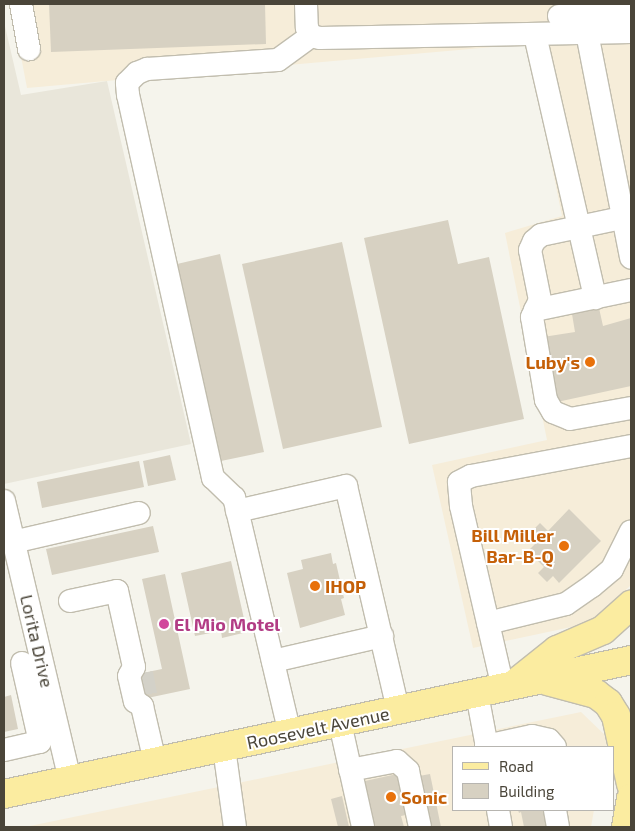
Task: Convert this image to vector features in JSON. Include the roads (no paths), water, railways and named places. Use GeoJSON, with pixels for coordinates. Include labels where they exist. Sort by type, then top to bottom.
{"type":"FeatureCollection","features":[{"type":"Feature","properties":{"kind":"main road"},"geometry":{"type":"LineString","coordinates":[[497,690],[557,650],[602,630],[631,605]]}},
{"type":"Feature","properties":{"kind":"main road","name":"Roosevelt Avenue"},"geometry":{"type":"LineString","coordinates":[[4,794],[631,660]]}},
{"type":"Feature","properties":{"kind":"main road"},"geometry":{"type":"LineString","coordinates":[[543,680],[596,694],[608,703],[616,716],[630,803]]}},
{"type":"Feature","properties":{"kind":"street"},"geometry":{"type":"LineString","coordinates":[[21,4],[30,50]]}},
{"type":"Feature","properties":{"kind":"street"},"geometry":{"type":"LineString","coordinates":[[306,4],[307,28],[311,36]]}},
{"type":"Feature","properties":{"kind":"street"},"geometry":{"type":"LineString","coordinates":[[290,734],[234,498],[213,478],[128,95],[127,83],[137,73],[147,69],[278,60],[311,36],[320,38],[535,36],[559,18],[606,9],[631,31]]}},
{"type":"Feature","properties":{"kind":"street"},"geometry":{"type":"LineString","coordinates":[[559,18],[587,33],[631,31]]}},
{"type":"Feature","properties":{"kind":"street"},"geometry":{"type":"LineString","coordinates":[[587,33],[627,216],[631,258]]}},
{"type":"Feature","properties":{"kind":"street"},"geometry":{"type":"LineString","coordinates":[[535,36],[594,298]]}},
{"type":"Feature","properties":{"kind":"street"},"geometry":{"type":"LineString","coordinates":[[627,216],[541,235],[534,241],[530,250],[540,300],[532,317],[546,400],[553,412],[570,419],[631,408]]}},
{"type":"Feature","properties":{"kind":"street"},"geometry":{"type":"LineString","coordinates":[[535,310],[631,290]]}},
{"type":"Feature","properties":{"kind":"street"},"geometry":{"type":"LineString","coordinates":[[547,744],[532,736],[487,746],[497,690],[488,623],[461,506],[459,482],[471,476],[631,446]]}},
{"type":"Feature","properties":{"kind":"street"},"geometry":{"type":"LineString","coordinates":[[237,511],[346,486],[398,710]]}},
{"type":"Feature","properties":{"kind":"street","name":"Lorita Drive"},"geometry":{"type":"LineString","coordinates":[[4,501],[14,542],[13,578],[22,663],[70,780]]}},
{"type":"Feature","properties":{"kind":"street"},"geometry":{"type":"LineString","coordinates":[[14,542],[139,513]]}},
{"type":"Feature","properties":{"kind":"street"},"geometry":{"type":"LineString","coordinates":[[488,623],[566,604],[612,569],[631,531]]}},
{"type":"Feature","properties":{"kind":"street"},"geometry":{"type":"LineString","coordinates":[[70,601],[117,590],[138,670],[129,676],[135,701],[145,702],[155,762]]}},
{"type":"Feature","properties":{"kind":"street"},"geometry":{"type":"LineString","coordinates":[[273,661],[382,636]]}},
{"type":"Feature","properties":{"kind":"street"},"geometry":{"type":"LineString","coordinates":[[4,750],[40,742],[22,663]]}},
{"type":"Feature","properties":{"kind":"street"},"geometry":{"type":"LineString","coordinates":[[340,723],[363,827]]}},
{"type":"Feature","properties":{"kind":"street"},"geometry":{"type":"LineString","coordinates":[[224,748],[235,827]]}},
{"type":"Feature","properties":{"kind":"street"},"geometry":{"type":"LineString","coordinates":[[350,770],[397,761]]}},
{"type":"Feature","properties":{"kind":"street"},"geometry":{"type":"LineString","coordinates":[[397,761],[411,827]]}},
{"type":"Feature","properties":{"kind":"street"},"geometry":{"type":"LineString","coordinates":[[397,761],[408,771],[420,827]]}},
{"type":"Feature","properties":{"kind":"street"},"geometry":{"type":"LineString","coordinates":[[498,811],[501,827]]}},
{"type":"Feature","properties":{"kind":"street"},"geometry":{"type":"LineString","coordinates":[[555,811],[558,827]]}},
{"type":"Feature","properties":{"kind":"street"},"geometry":{"type":"LineString","coordinates":[[564,811],[567,827]]}},
{"type":"Feature","properties":{"kind":"tunnel"},"geometry":{"type":"LineString","coordinates":[[142,673],[147,698]]}},
{"type":"Feature","properties":{"kind":"place","name":"Luby's"},"geometry":{"type":"Point","coordinates":[590,362]}},
{"type":"Feature","properties":{"kind":"place","name":"Bill Miller Bar-B-Q"},"geometry":{"type":"Point","coordinates":[564,546]}},
{"type":"Feature","properties":{"kind":"place","name":"IHOP"},"geometry":{"type":"Point","coordinates":[315,586]}},
{"type":"Feature","properties":{"kind":"place","name":"El Mio Motel"},"geometry":{"type":"Point","coordinates":[164,624]}},
{"type":"Feature","properties":{"kind":"place","name":"Sonic"},"geometry":{"type":"Point","coordinates":[391,797]}}]}
